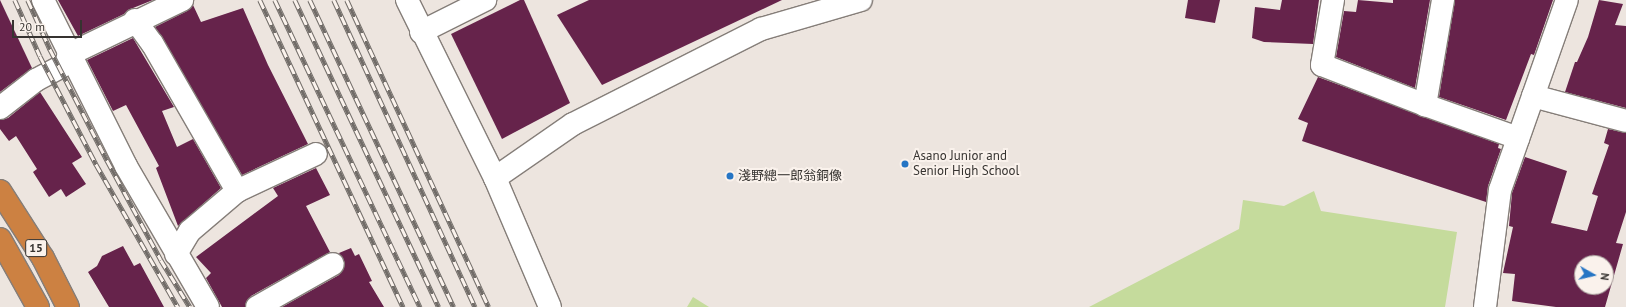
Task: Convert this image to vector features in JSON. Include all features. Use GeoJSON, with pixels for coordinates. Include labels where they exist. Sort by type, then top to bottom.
{"type":"FeatureCollection","features":[{"type":"Feature","properties":{"kind":"highway","name":"15"},"geometry":{"type":"LineString","coordinates":[[0,191],[43,258],[68,307]]}},
{"type":"Feature","properties":{"kind":"highway","name":"15"},"geometry":{"type":"LineString","coordinates":[[0,239],[38,307]]}},
{"type":"Feature","properties":{"kind":"street"},"geometry":{"type":"LineString","coordinates":[[43,0],[69,58],[176,254],[208,307]]}},
{"type":"Feature","properties":{"kind":"street"},"geometry":{"type":"LineString","coordinates":[[0,108],[36,80],[69,58],[135,20],[182,0]]}},
{"type":"Feature","properties":{"kind":"street"},"geometry":{"type":"LineString","coordinates":[[407,0],[421,32],[495,178],[550,307]]}},
{"type":"Feature","properties":{"kind":"street"},"geometry":{"type":"LineString","coordinates":[[421,32],[485,0]]}},
{"type":"Feature","properties":{"kind":"street"},"geometry":{"type":"LineString","coordinates":[[495,178],[573,124],[761,29],[858,0]]}},
{"type":"Feature","properties":{"kind":"street"},"geometry":{"type":"LineString","coordinates":[[1333,0],[1322,65],[1425,105],[1518,138]]}},
{"type":"Feature","properties":{"kind":"street"},"geometry":{"type":"LineString","coordinates":[[1425,105],[1443,0]]}},
{"type":"Feature","properties":{"kind":"street"},"geometry":{"type":"LineString","coordinates":[[1485,307],[1500,190],[1567,0]]}},
{"type":"Feature","properties":{"kind":"street"},"geometry":{"type":"LineString","coordinates":[[135,20],[152,43],[237,191]]}},
{"type":"Feature","properties":{"kind":"street"},"geometry":{"type":"LineString","coordinates":[[1533,96],[1626,120]]}},
{"type":"Feature","properties":{"kind":"street"},"geometry":{"type":"LineString","coordinates":[[176,254],[190,231],[237,191],[316,154]]}},
{"type":"Feature","properties":{"kind":"street"},"geometry":{"type":"LineString","coordinates":[[257,307],[333,264]]}},
{"type":"Feature","properties":{"kind":"green space"},"geometry":{"type":"Polygon","coordinates":[[[1314,191],[1321,211],[1457,232],[1445,307],[1089,307],[1239,229],[1243,200],[1284,206],[1314,191]]]}},
{"type":"Feature","properties":{"kind":"green space"},"geometry":{"type":"Polygon","coordinates":[[[693,297],[709,307],[687,307],[693,297]]]}},
{"type":"Feature","properties":{"kind":"building"},"geometry":{"type":"Polygon","coordinates":[[[0,0],[32,68],[0,92],[0,0]]]}},
{"type":"Feature","properties":{"kind":"building"},"geometry":{"type":"Polygon","coordinates":[[[58,0],[153,0],[128,10],[124,14],[78,36],[58,0]]]}},
{"type":"Feature","properties":{"kind":"building"},"geometry":{"type":"Polygon","coordinates":[[[520,0],[524,0],[570,103],[502,139],[451,34],[520,0]]]}},
{"type":"Feature","properties":{"kind":"building"},"geometry":{"type":"Polygon","coordinates":[[[589,0],[782,0],[602,85],[557,15],[589,0]]]}},
{"type":"Feature","properties":{"kind":"building"},"geometry":{"type":"Polygon","coordinates":[[[1188,0],[1220,0],[1215,23],[1185,18],[1188,0]]]}},
{"type":"Feature","properties":{"kind":"building"},"geometry":{"type":"Polygon","coordinates":[[[1282,0],[1319,0],[1313,44],[1264,42],[1252,38],[1255,7],[1280,10],[1282,0]]]}},
{"type":"Feature","properties":{"kind":"building"},"geometry":{"type":"Polygon","coordinates":[[[1358,0],[1393,3],[1393,0],[1430,0],[1415,88],[1336,57],[1344,11],[1356,12],[1358,0]]]}},
{"type":"Feature","properties":{"kind":"building"},"geometry":{"type":"Polygon","coordinates":[[[1455,0],[1553,0],[1534,55],[1531,54],[1506,120],[1439,97],[1455,0]]]}},
{"type":"Feature","properties":{"kind":"building"},"geometry":{"type":"Polygon","coordinates":[[[1599,0],[1623,4],[1615,25],[1626,26],[1626,108],[1565,92],[1575,62],[1577,62],[1588,37],[1599,0]]]}},
{"type":"Feature","properties":{"kind":"building"},"geometry":{"type":"Polygon","coordinates":[[[193,5],[201,22],[243,8],[268,65],[308,144],[242,175],[155,27],[187,11],[193,5]]]}},
{"type":"Feature","properties":{"kind":"building"},"geometry":{"type":"Polygon","coordinates":[[[133,38],[174,107],[162,111],[177,147],[193,139],[221,188],[178,226],[156,168],[159,166],[126,105],[113,111],[87,60],[133,38]]]}},
{"type":"Feature","properties":{"kind":"building"},"geometry":{"type":"Polygon","coordinates":[[[1318,77],[1499,144],[1498,148],[1501,149],[1488,186],[1486,202],[1302,141],[1308,123],[1298,119],[1318,77]]]}},
{"type":"Feature","properties":{"kind":"building"},"geometry":{"type":"Polygon","coordinates":[[[40,92],[82,157],[72,163],[86,184],[66,197],[61,189],[49,197],[33,172],[37,169],[16,136],[9,141],[0,129],[0,120],[8,118],[40,92]]]}},
{"type":"Feature","properties":{"kind":"building"},"geometry":{"type":"Polygon","coordinates":[[[1608,129],[1626,133],[1626,212],[1616,243],[1623,244],[1614,276],[1614,255],[1574,255],[1574,295],[1608,295],[1605,307],[1556,307],[1512,301],[1515,274],[1503,273],[1513,227],[1509,226],[1512,193],[1525,157],[1567,171],[1551,223],[1587,231],[1598,196],[1592,194],[1609,145],[1604,143],[1608,129]]]}},
{"type":"Feature","properties":{"kind":"building"},"geometry":{"type":"Polygon","coordinates":[[[316,168],[330,195],[306,206],[330,252],[251,296],[245,307],[222,307],[206,278],[211,273],[196,257],[278,196],[273,188],[316,168]]]}},
{"type":"Feature","properties":{"kind":"building"},"geometry":{"type":"Polygon","coordinates":[[[123,246],[134,266],[140,263],[164,307],[109,307],[88,272],[97,266],[102,256],[123,246]]]}},
{"type":"Feature","properties":{"kind":"building"},"geometry":{"type":"Polygon","coordinates":[[[351,248],[355,256],[359,254],[372,281],[369,282],[384,307],[282,307],[339,275],[345,264],[339,253],[351,248]]]}},
{"type":"Feature","properties":{"kind":"railway"},"geometry":{"type":"LineString","coordinates":[[15,0],[40,56],[96,164],[178,307]]}},
{"type":"Feature","properties":{"kind":"railway"},"geometry":{"type":"LineString","coordinates":[[28,0],[50,49],[107,160],[161,260],[190,307]]}},
{"type":"Feature","properties":{"kind":"railway"},"geometry":{"type":"LineString","coordinates":[[260,0],[403,307]]}},
{"type":"Feature","properties":{"kind":"railway"},"geometry":{"type":"LineString","coordinates":[[275,0],[420,307]]}},
{"type":"Feature","properties":{"kind":"railway"},"geometry":{"type":"LineString","coordinates":[[295,0],[439,307]]}},
{"type":"Feature","properties":{"kind":"railway"},"geometry":{"type":"LineString","coordinates":[[310,0],[454,307]]}},
{"type":"Feature","properties":{"kind":"railway"},"geometry":{"type":"LineString","coordinates":[[334,0],[475,307]]}},
{"type":"Feature","properties":{"kind":"railway"},"geometry":{"type":"LineString","coordinates":[[347,0],[489,307]]}},
{"type":"Feature","properties":{"kind":"place","name":"Asano Junior and Senior High School"},"geometry":{"type":"Point","coordinates":[905,164]}},
{"type":"Feature","properties":{"kind":"place","name":"淺野總一郎翁銅像"},"geometry":{"type":"Point","coordinates":[730,176]}}]}
